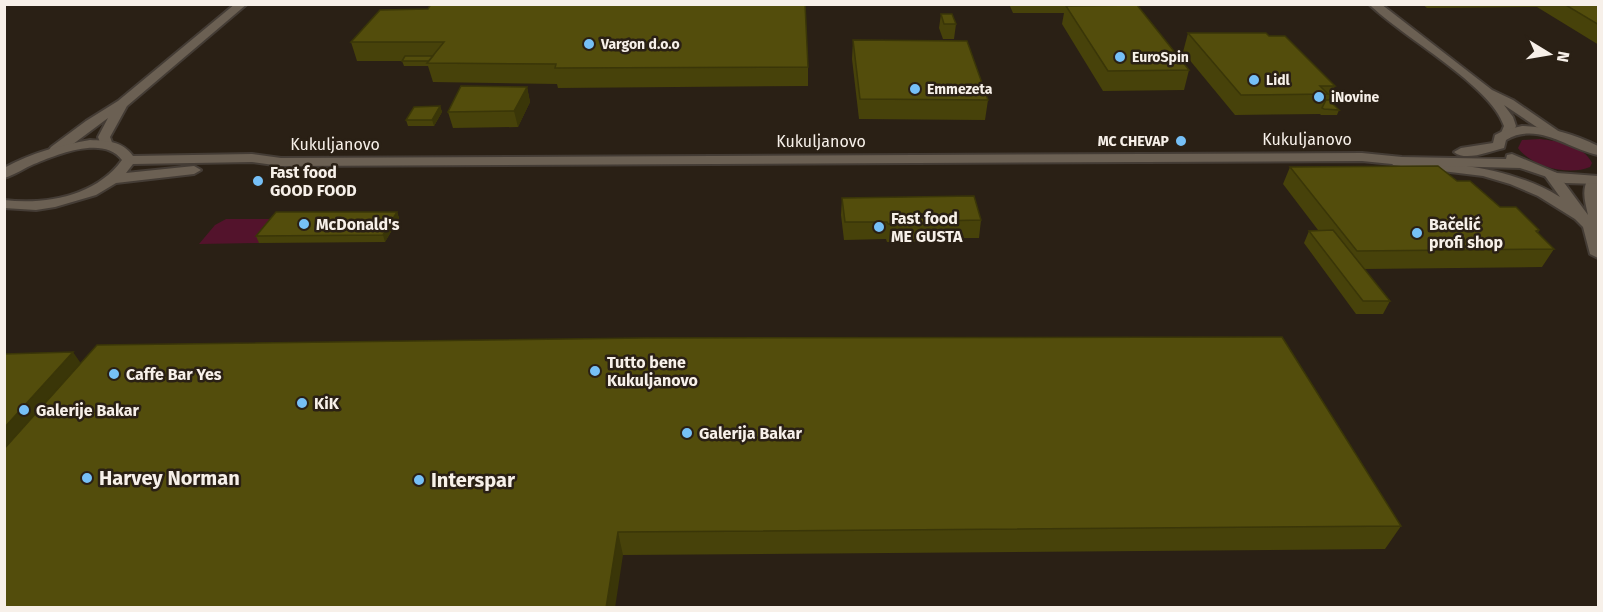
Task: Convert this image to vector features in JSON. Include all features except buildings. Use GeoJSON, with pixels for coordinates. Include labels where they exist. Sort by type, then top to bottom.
{"type":"FeatureCollection","features":[{"type":"Feature","properties":{"kind":"main road"},"geometry":{"type":"LineString","coordinates":[[56,150],[90,124],[122,104],[242,4]]}},
{"type":"Feature","properties":{"kind":"main road"},"geometry":{"type":"LineString","coordinates":[[1374,4],[1488,93],[1509,103],[1558,135]]}},
{"type":"Feature","properties":{"kind":"main road"},"geometry":{"type":"LineString","coordinates":[[1488,93],[1492,102],[1507,117],[1510,126],[1503,139]]}},
{"type":"Feature","properties":{"kind":"main road"},"geometry":{"type":"LineString","coordinates":[[107,145],[104,136],[122,104]]}},
{"type":"Feature","properties":{"kind":"main road","name":"Kukuljanovo"},"geometry":{"type":"LineString","coordinates":[[1362,157],[1385,153],[1476,152],[1503,139],[1536,131],[1558,135],[1599,148]]}},
{"type":"Feature","properties":{"kind":"main road","name":"Kukuljanovo"},"geometry":{"type":"LineString","coordinates":[[1503,139],[1509,156],[1522,164],[1552,176],[1596,180]]}},
{"type":"Feature","properties":{"kind":"main road"},"geometry":{"type":"LineString","coordinates":[[4,174],[35,157],[75,146],[107,145],[119,148],[127,153],[129,160],[114,179],[86,194],[57,202],[23,207],[4,204]]}},
{"type":"Feature","properties":{"kind":"main road"},"geometry":{"type":"LineString","coordinates":[[4,161],[35,157]]}},
{"type":"Feature","properties":{"kind":"main road","name":"Kukuljanovo"},"geometry":{"type":"LineString","coordinates":[[281,162],[1362,157],[1394,162],[1485,161],[1522,164]]}},
{"type":"Feature","properties":{"kind":"main road"},"geometry":{"type":"LineString","coordinates":[[129,160],[252,158],[281,162]]}},
{"type":"Feature","properties":{"kind":"main road"},"geometry":{"type":"LineString","coordinates":[[114,179],[174,172],[247,168],[281,162]]}},
{"type":"Feature","properties":{"kind":"main road"},"geometry":{"type":"LineString","coordinates":[[1394,162],[1461,168],[1500,176],[1543,193],[1585,221]]}},
{"type":"Feature","properties":{"kind":"main road"},"geometry":{"type":"LineString","coordinates":[[1552,176],[1585,221],[1599,254]]}},
{"type":"Feature","properties":{"kind":"main road"},"geometry":{"type":"LineString","coordinates":[[1585,221],[1596,216],[1590,185],[1596,180]]}},
{"type":"Feature","properties":{"kind":"shaded area"},"geometry":{"type":"Polygon","coordinates":[[[1540,139],[1577,148],[1588,157],[1592,163],[1590,167],[1581,170],[1551,168],[1532,160],[1518,148],[1522,140],[1540,139]]]}},
{"type":"Feature","properties":{"kind":"shaded area"},"geometry":{"type":"Polygon","coordinates":[[[226,219],[279,219],[259,243],[199,244],[215,225],[226,219]]]}},
{"type":"Feature","properties":{"kind":"place","name":"Vargon d.o.o"},"geometry":{"type":"Point","coordinates":[589,44]}},
{"type":"Feature","properties":{"kind":"place","name":"EuroSpin"},"geometry":{"type":"Point","coordinates":[1120,57]}},
{"type":"Feature","properties":{"kind":"place","name":"Lidl"},"geometry":{"type":"Point","coordinates":[1254,80]}},
{"type":"Feature","properties":{"kind":"place","name":"Emmezeta"},"geometry":{"type":"Point","coordinates":[915,89]}},
{"type":"Feature","properties":{"kind":"place","name":"iNovine"},"geometry":{"type":"Point","coordinates":[1319,97]}},
{"type":"Feature","properties":{"kind":"place","name":"MC CHEVAP"},"geometry":{"type":"Point","coordinates":[1181,141]}},
{"type":"Feature","properties":{"kind":"place","name":"Fast food GOOD FOOD"},"geometry":{"type":"Point","coordinates":[258,181]}},
{"type":"Feature","properties":{"kind":"place","name":"McDonald's"},"geometry":{"type":"Point","coordinates":[304,224]}},
{"type":"Feature","properties":{"kind":"place","name":"Fast food ME GUSTA"},"geometry":{"type":"Point","coordinates":[879,227]}},
{"type":"Feature","properties":{"kind":"place","name":"Bačelić profi shop"},"geometry":{"type":"Point","coordinates":[1417,233]}},
{"type":"Feature","properties":{"kind":"place","name":"Tutto bene Kukuljanovo"},"geometry":{"type":"Point","coordinates":[595,371]}},
{"type":"Feature","properties":{"kind":"place","name":"Caffe Bar Yes"},"geometry":{"type":"Point","coordinates":[114,374]}},
{"type":"Feature","properties":{"kind":"place","name":"KiK"},"geometry":{"type":"Point","coordinates":[302,403]}},
{"type":"Feature","properties":{"kind":"place","name":"Galerije Bakar"},"geometry":{"type":"Point","coordinates":[24,410]}},
{"type":"Feature","properties":{"kind":"place","name":"Galerija Bakar"},"geometry":{"type":"Point","coordinates":[687,433]}},
{"type":"Feature","properties":{"kind":"place","name":"Harvey Norman"},"geometry":{"type":"Point","coordinates":[87,478]}},
{"type":"Feature","properties":{"kind":"place","name":"Interspar"},"geometry":{"type":"Point","coordinates":[419,480]}}]}
